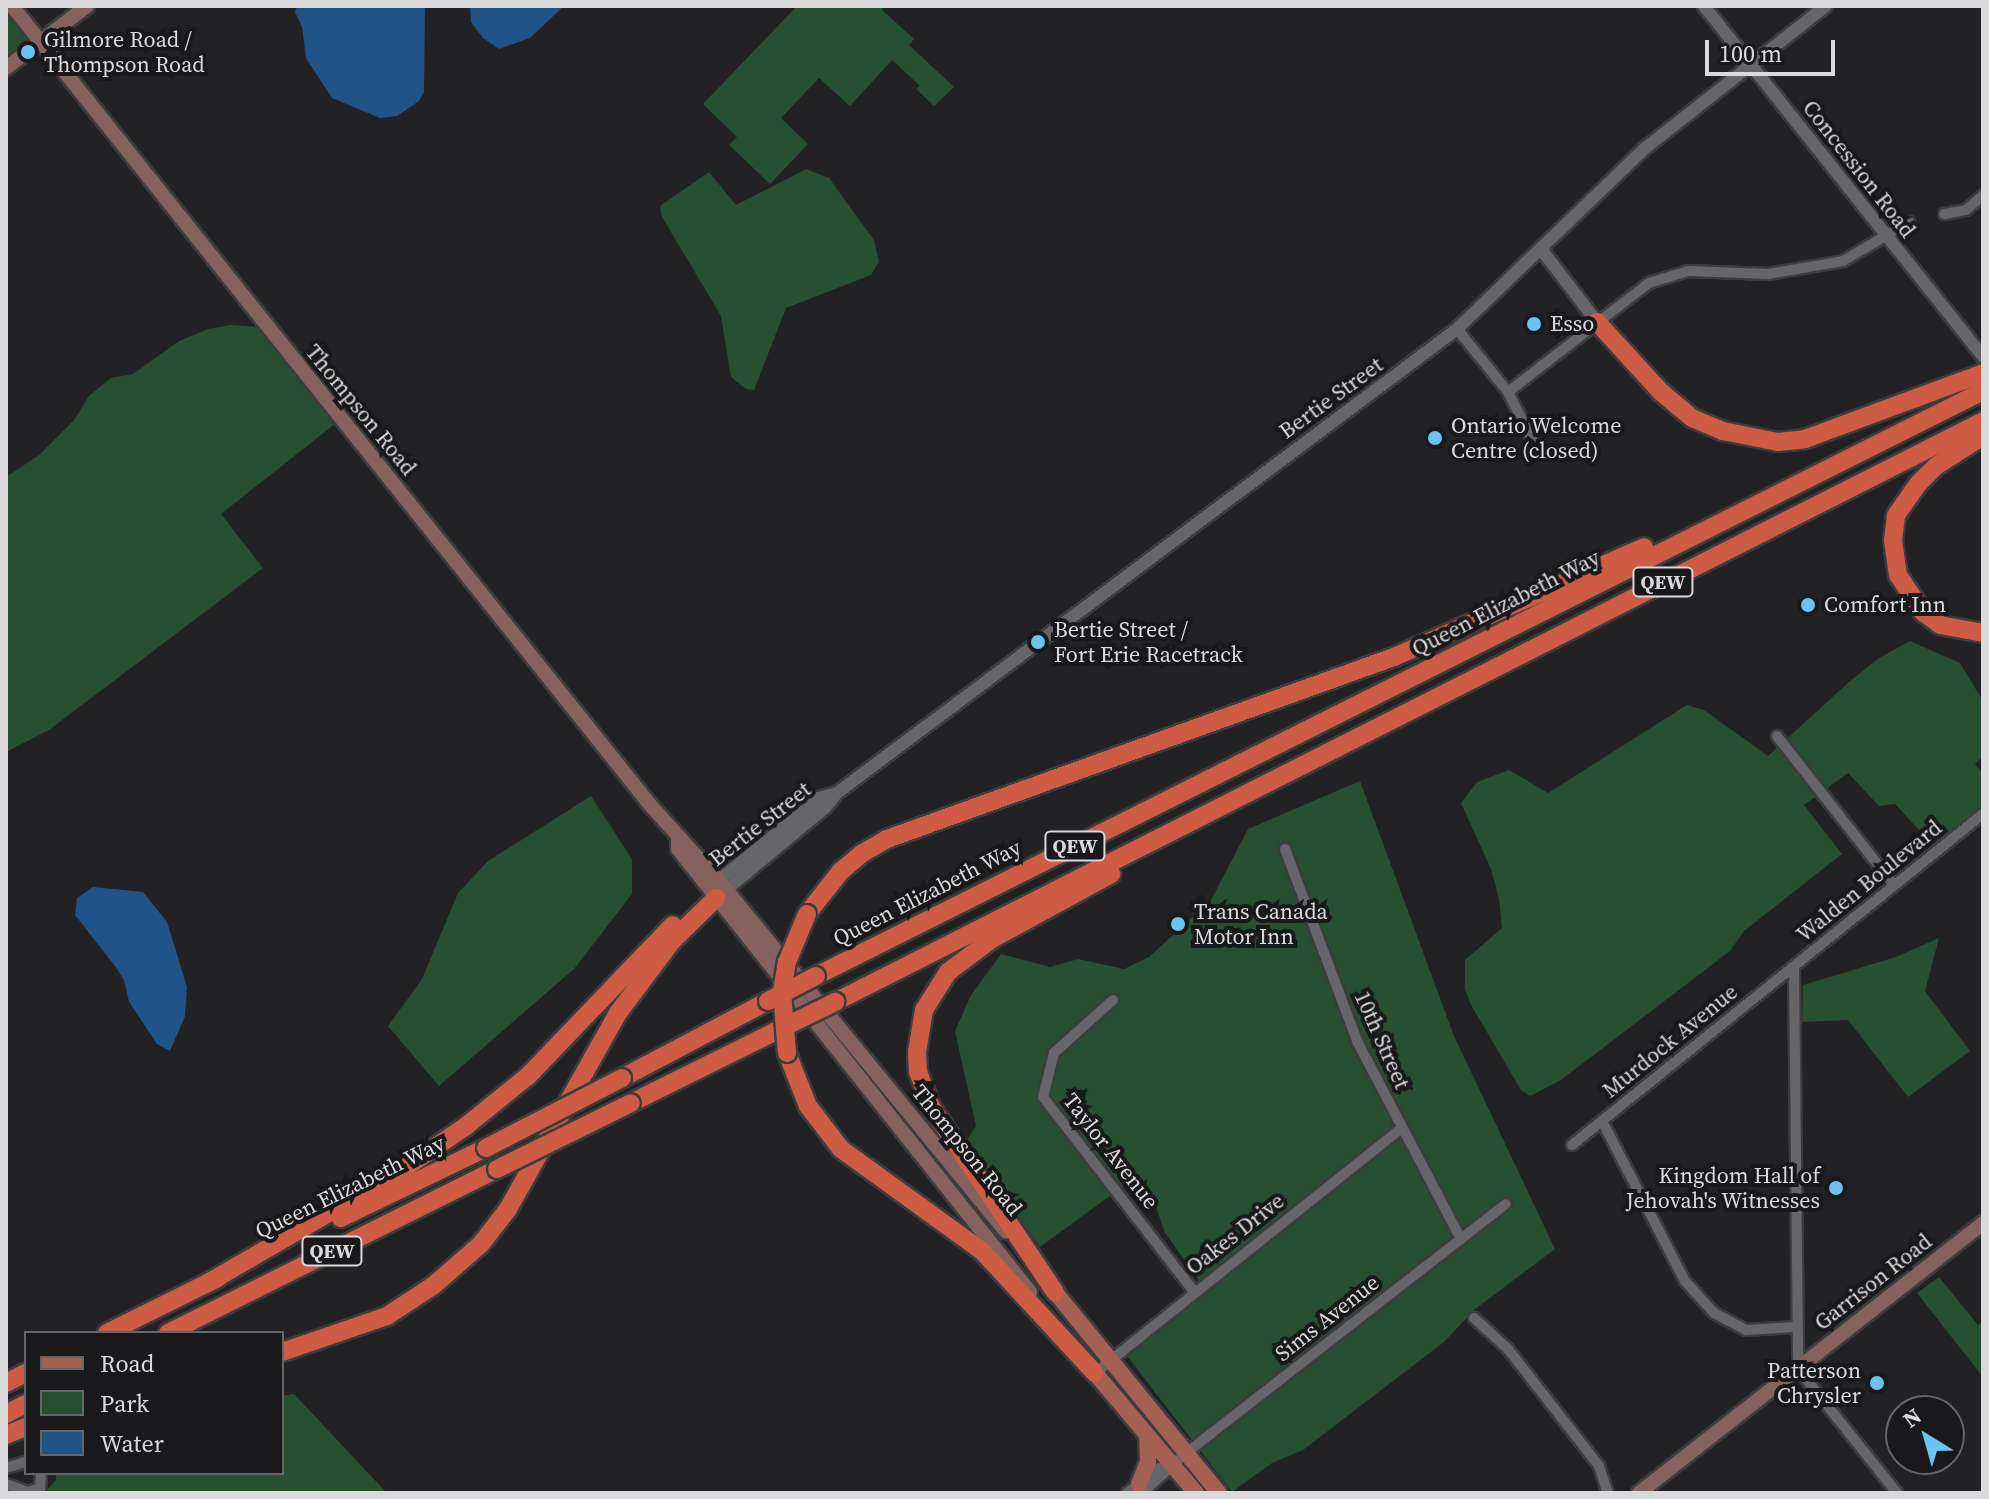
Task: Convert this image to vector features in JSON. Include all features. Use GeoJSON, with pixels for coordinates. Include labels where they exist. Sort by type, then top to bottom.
{"type":"FeatureCollection","features":[{"type":"Feature","properties":{"kind":"highway"},"geometry":{"type":"LineString","coordinates":[[1597,322],[1661,392],[1692,418],[1723,431],[1778,442],[1805,439],[1955,393],[1983,373]]}},
{"type":"Feature","properties":{"kind":"highway","name":"Queen Elizabeth Way"},"geometry":{"type":"LineString","coordinates":[[111,1331],[486,1148],[816,976],[1787,489],[1955,393],[1983,391]]}},
{"type":"Feature","properties":{"kind":"highway"},"geometry":{"type":"LineString","coordinates":[[1981,427],[1918,484],[1896,516],[1893,540],[1898,575],[1923,612],[1940,625],[1983,633]]}},
{"type":"Feature","properties":{"kind":"highway","name":"QEW"},"geometry":{"type":"LineString","coordinates":[[172,1331],[835,1002],[1296,766],[1981,427]]}},
{"type":"Feature","properties":{"kind":"highway"},"geometry":{"type":"LineString","coordinates":[[1095,1373],[982,1251],[841,1149],[808,1106],[787,1053],[782,992],[787,962],[807,914],[841,871],[861,854],[887,839],[1394,657],[1663,539],[1787,489]]}},
{"type":"Feature","properties":{"kind":"highway"},"geometry":{"type":"LineString","coordinates":[[1055,1292],[931,1107],[918,1072],[917,1052],[924,1010],[948,972],[992,939],[1224,813],[1296,766]]}},
{"type":"Feature","properties":{"kind":"highway"},"geometry":{"type":"LineString","coordinates":[[206,1284],[396,1174],[466,1126],[528,1076],[718,890]]}},
{"type":"Feature","properties":{"kind":"highway"},"geometry":{"type":"LineString","coordinates":[[284,1351],[387,1316],[434,1285],[481,1244],[508,1209],[618,1013],[672,941],[718,890]]}},
{"type":"Feature","properties":{"kind":"highway"},"geometry":{"type":"LineString","coordinates":[[6,1383],[24,1374]]}},
{"type":"Feature","properties":{"kind":"highway"},"geometry":{"type":"LineString","coordinates":[[6,1414],[24,1405]]}},
{"type":"Feature","properties":{"kind":"main road","name":"Thompson Road"},"geometry":{"type":"LineString","coordinates":[[12,6],[39,44],[678,839],[678,849],[718,890],[1112,1360],[1219,1493]]}},
{"type":"Feature","properties":{"kind":"main road"},"geometry":{"type":"LineString","coordinates":[[6,68],[87,6]]}},
{"type":"Feature","properties":{"kind":"main road","name":"Thompson Road"},"geometry":{"type":"LineString","coordinates":[[718,890],[1095,1373],[1196,1493]]}},
{"type":"Feature","properties":{"kind":"main road","name":"Garrison Road"},"geometry":{"type":"LineString","coordinates":[[1639,1493],[1983,1223]]}},
{"type":"Feature","properties":{"kind":"main road"},"geometry":{"type":"LineString","coordinates":[[1136,1490],[1148,1462],[1147,1435]]}},
{"type":"Feature","properties":{"kind":"street","name":"Concession Road"},"geometry":{"type":"LineString","coordinates":[[1704,6],[1983,357]]}},
{"type":"Feature","properties":{"kind":"street","name":"Bertie Street"},"geometry":{"type":"LineString","coordinates":[[718,890],[826,807],[837,793],[1457,329],[1644,149],[1826,6]]}},
{"type":"Feature","properties":{"kind":"street"},"geometry":{"type":"LineString","coordinates":[[1944,214],[1966,210],[1983,195]]}},
{"type":"Feature","properties":{"kind":"street"},"geometry":{"type":"LineString","coordinates":[[1508,392],[1640,289],[1664,277],[1688,271],[1768,274],[1809,269],[1843,261],[1909,222]]}},
{"type":"Feature","properties":{"kind":"street"},"geometry":{"type":"LineString","coordinates":[[1541,249],[1597,322]]}},
{"type":"Feature","properties":{"kind":"street"},"geometry":{"type":"LineString","coordinates":[[1457,329],[1508,392],[1539,453]]}},
{"type":"Feature","properties":{"kind":"street"},"geometry":{"type":"LineString","coordinates":[[1777,736],[1894,885]]}},
{"type":"Feature","properties":{"kind":"street","name":"Walden Boulevard"},"geometry":{"type":"LineString","coordinates":[[1798,1369],[1795,1327],[1794,968],[1983,814]]}},
{"type":"Feature","properties":{"kind":"street","name":"10th Street"},"geometry":{"type":"LineString","coordinates":[[1285,849],[1357,1041],[1461,1239]]}},
{"type":"Feature","properties":{"kind":"street","name":"Murdock Avenue"},"geometry":{"type":"LineString","coordinates":[[1572,1145],[1794,968]]}},
{"type":"Feature","properties":{"kind":"street","name":"Taylor Avenue"},"geometry":{"type":"LineString","coordinates":[[1113,1000],[1054,1053],[1043,1097],[1194,1292]]}},
{"type":"Feature","properties":{"kind":"street"},"geometry":{"type":"LineString","coordinates":[[1602,1121],[1685,1281],[1714,1313],[1746,1330],[1795,1327]]}},
{"type":"Feature","properties":{"kind":"street","name":"Oakes Drive"},"geometry":{"type":"LineString","coordinates":[[1095,1373],[1401,1129]]}},
{"type":"Feature","properties":{"kind":"street","name":"Sims Avenue"},"geometry":{"type":"LineString","coordinates":[[1136,1490],[1164,1475],[1172,1464],[1506,1204]]}},
{"type":"Feature","properties":{"kind":"street"},"geometry":{"type":"LineString","coordinates":[[1474,1318],[1508,1349],[1599,1466],[1608,1493]]}},
{"type":"Feature","properties":{"kind":"street"},"geometry":{"type":"LineString","coordinates":[[1798,1369],[1897,1493]]}},
{"type":"Feature","properties":{"kind":"street"},"geometry":{"type":"LineString","coordinates":[[6,1484],[28,1492],[40,1488],[41,1475]]}},
{"type":"Feature","properties":{"kind":"green space"},"geometry":{"type":"Polygon","coordinates":[[[797,6],[884,6],[882,10],[914,39],[909,45],[954,87],[934,106],[916,89],[920,86],[892,60],[850,106],[819,78],[781,118],[808,144],[770,184],[729,145],[737,137],[703,104],[797,6]]]}},
{"type":"Feature","properties":{"kind":"green space"},"geometry":{"type":"Polygon","coordinates":[[[6,10],[29,41],[6,59],[6,10]]]}},
{"type":"Feature","properties":{"kind":"green space"},"geometry":{"type":"Polygon","coordinates":[[[806,169],[829,178],[874,240],[879,262],[871,275],[786,308],[754,390],[746,389],[731,377],[721,316],[662,217],[660,206],[709,172],[736,205],[806,169]]]}},
{"type":"Feature","properties":{"kind":"green space"},"geometry":{"type":"Polygon","coordinates":[[[230,325],[258,327],[336,423],[221,514],[263,568],[49,730],[6,752],[6,477],[39,455],[74,420],[89,396],[111,378],[133,374],[179,341],[208,329],[230,325]]]}},
{"type":"Feature","properties":{"kind":"green space"},"geometry":{"type":"Polygon","coordinates":[[[1910,641],[1960,663],[1983,701],[1983,756],[1975,764],[1983,774],[1983,808],[1933,845],[1895,804],[1879,806],[1848,773],[1804,805],[1842,854],[1744,931],[1730,951],[1561,1080],[1530,1096],[1521,1090],[1471,1005],[1465,989],[1465,960],[1502,928],[1491,869],[1461,803],[1477,782],[1509,770],[1548,793],[1687,705],[1704,710],[1768,756],[1849,682],[1879,658],[1910,641]]]}},
{"type":"Feature","properties":{"kind":"green space"},"geometry":{"type":"Polygon","coordinates":[[[1360,781],[1454,1036],[1555,1249],[1474,1310],[1444,1342],[1303,1450],[1272,1463],[1232,1492],[1127,1356],[1207,1291],[1165,1233],[1155,1204],[1133,1179],[1040,1247],[973,1155],[967,1140],[976,1126],[955,1031],[971,995],[1001,954],[1050,967],[1078,959],[1124,969],[1149,957],[1211,900],[1248,829],[1360,781]]]}},
{"type":"Feature","properties":{"kind":"green space"},"geometry":{"type":"Polygon","coordinates":[[[591,796],[632,859],[632,894],[574,969],[439,1086],[388,1026],[422,979],[458,893],[488,861],[591,796]]]}},
{"type":"Feature","properties":{"kind":"green space"},"geometry":{"type":"Polygon","coordinates":[[[1939,938],[1925,991],[1970,1051],[1908,1097],[1848,1020],[1802,1022],[1803,985],[1896,957],[1939,938]]]}},
{"type":"Feature","properties":{"kind":"green space"},"geometry":{"type":"Polygon","coordinates":[[[1939,1277],[1978,1325],[1983,1322],[1983,1377],[1917,1293],[1939,1277]]]}},
{"type":"Feature","properties":{"kind":"green space"},"geometry":{"type":"Polygon","coordinates":[[[294,1394],[387,1493],[44,1493],[56,1480],[56,1475],[284,1475],[284,1396],[294,1394]]]}},
{"type":"Feature","properties":{"kind":"water"},"geometry":{"type":"Polygon","coordinates":[[[297,6],[425,6],[424,92],[419,101],[397,116],[380,118],[332,98],[306,58],[302,27],[295,12],[297,6]]]}},
{"type":"Feature","properties":{"kind":"water"},"geometry":{"type":"Polygon","coordinates":[[[470,6],[564,6],[530,38],[499,49],[483,38],[471,22],[470,6]]]}},
{"type":"Feature","properties":{"kind":"water"},"geometry":{"type":"Polygon","coordinates":[[[93,887],[143,892],[167,922],[187,987],[185,1016],[170,1051],[157,1044],[129,1002],[124,980],[75,915],[77,898],[93,887]]]}},
{"type":"Feature","properties":{"kind":"place","name":"Gilmore Road / Thompson Road"},"geometry":{"type":"Point","coordinates":[28,52]}},
{"type":"Feature","properties":{"kind":"place","name":"Esso"},"geometry":{"type":"Point","coordinates":[1534,324]}},
{"type":"Feature","properties":{"kind":"place","name":"Ontario Welcome Centre (closed)"},"geometry":{"type":"Point","coordinates":[1435,438]}},
{"type":"Feature","properties":{"kind":"place","name":"Comfort Inn"},"geometry":{"type":"Point","coordinates":[1808,605]}},
{"type":"Feature","properties":{"kind":"place","name":"Bertie Street / Fort Erie Racetrack"},"geometry":{"type":"Point","coordinates":[1038,642]}},
{"type":"Feature","properties":{"kind":"place","name":"Trans Canada Motor Inn"},"geometry":{"type":"Point","coordinates":[1178,924]}},
{"type":"Feature","properties":{"kind":"place","name":"Kingdom Hall of Jehovah's Witnesses"},"geometry":{"type":"Point","coordinates":[1836,1188]}},
{"type":"Feature","properties":{"kind":"place","name":"Patterson Chrysler"},"geometry":{"type":"Point","coordinates":[1877,1383]}}]}
